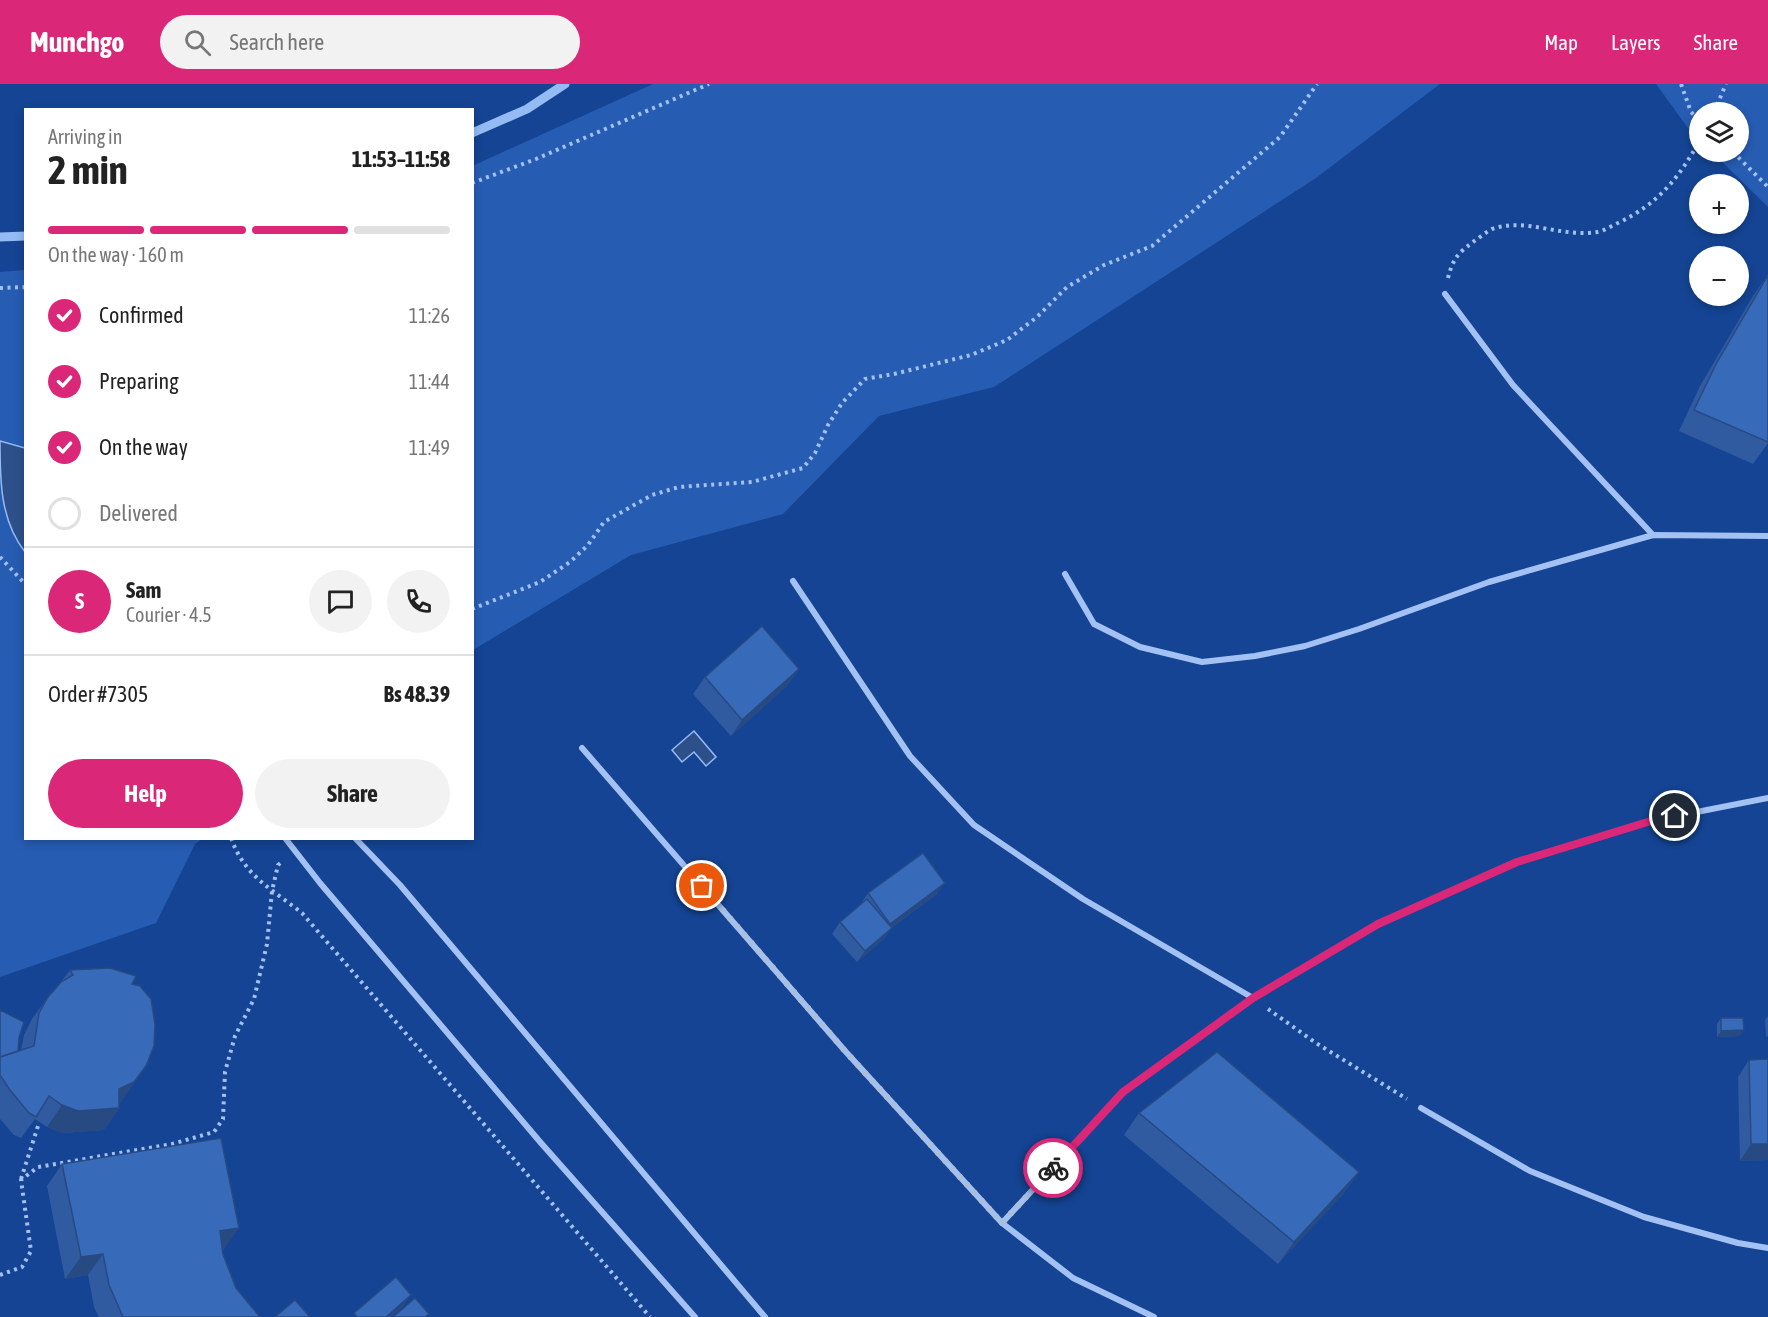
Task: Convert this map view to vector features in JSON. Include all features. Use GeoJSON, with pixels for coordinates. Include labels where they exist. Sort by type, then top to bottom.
{"type":"FeatureCollection","features":[{"type":"Feature","properties":{"kind":"street"},"geometry":{"type":"LineString","coordinates":[[1445,294],[1513,386],[1653,535]]}},
{"type":"Feature","properties":{"kind":"street"},"geometry":{"type":"LineString","coordinates":[[1065,574],[1094,624],[1140,647],[1202,662],[1255,656],[1305,646],[1489,582],[1653,535],[1768,536]]}},
{"type":"Feature","properties":{"kind":"street"},"geometry":{"type":"LineString","coordinates":[[794,582],[910,756],[974,825],[1083,899],[1253,998]]}},
{"type":"Feature","properties":{"kind":"street"},"geometry":{"type":"LineString","coordinates":[[582,748],[846,1052],[1002,1223],[1073,1278],[1154,1317]]}},
{"type":"Feature","properties":{"kind":"street"},"geometry":{"type":"LineString","coordinates":[[1002,1223],[1123,1092],[1253,998],[1378,924],[1517,862],[1651,821],[1768,798]]}},
{"type":"Feature","properties":{"kind":"street"},"geometry":{"type":"LineString","coordinates":[[286,840],[541,1143],[695,1317]]}},
{"type":"Feature","properties":{"kind":"street"},"geometry":{"type":"LineString","coordinates":[[357,840],[400,885],[765,1317]]}},
{"type":"Feature","properties":{"kind":"street"},"geometry":{"type":"LineString","coordinates":[[1421,1108],[1530,1171],[1551,1180],[1644,1217],[1738,1243],[1768,1248]]}},
{"type":"Feature","properties":{"kind":"path"},"geometry":{"type":"LineString","coordinates":[[474,182],[536,159],[709,84]]}},
{"type":"Feature","properties":{"kind":"path"},"geometry":{"type":"LineString","coordinates":[[474,608],[540,582],[570,562],[588,545],[604,522],[652,495],[679,487],[752,482],[803,468],[815,453],[828,425],[842,403],[865,379],[971,355],[1007,339],[1037,317],[1067,287],[1104,265],[1152,246],[1280,137],[1317,84]]}},
{"type":"Feature","properties":{"kind":"path"},"geometry":{"type":"LineString","coordinates":[[1681,84],[1689,106]]}},
{"type":"Feature","properties":{"kind":"path"},"geometry":{"type":"LineString","coordinates":[[1718,102],[1725,84]]}},
{"type":"Feature","properties":{"kind":"path"},"geometry":{"type":"LineString","coordinates":[[1445,294],[1452,261],[1491,229],[1521,225],[1556,232],[1598,232],[1638,213],[1652,202],[1683,170],[1689,159]]}},
{"type":"Feature","properties":{"kind":"path"},"geometry":{"type":"LineString","coordinates":[[1743,162],[1768,187]]}},
{"type":"Feature","properties":{"kind":"path"},"geometry":{"type":"LineString","coordinates":[[0,288],[24,287]]}},
{"type":"Feature","properties":{"kind":"path"},"geometry":{"type":"LineString","coordinates":[[0,557],[24,583]]}},
{"type":"Feature","properties":{"kind":"path"},"geometry":{"type":"LineString","coordinates":[[232,840],[236,854],[246,868],[303,914],[650,1317]]}},
{"type":"Feature","properties":{"kind":"path"},"geometry":{"type":"LineString","coordinates":[[21,1180],[38,1167],[172,1144],[214,1132],[223,1119],[225,1072],[235,1036],[254,999],[267,944],[272,891],[278,865],[294,850]]}},
{"type":"Feature","properties":{"kind":"path"},"geometry":{"type":"LineString","coordinates":[[1253,998],[1316,1043],[1421,1108]]}},
{"type":"Feature","properties":{"kind":"path"},"geometry":{"type":"LineString","coordinates":[[0,1275],[22,1267],[31,1251],[21,1180],[38,1126]]}},
{"type":"Feature","properties":{"kind":"shaded area"},"geometry":{"type":"Polygon","coordinates":[[[653,84],[1440,84],[1316,178],[994,387],[879,416],[783,514],[631,555],[474,649],[474,165],[653,84]]]}},
{"type":"Feature","properties":{"kind":"shaded area"},"geometry":{"type":"Polygon","coordinates":[[[1656,84],[1768,84],[1768,207],[1749,188],[1749,174],[1734,174],[1722,162],[1749,162],[1749,102],[1689,102],[1688,128],[1656,84]]]}},
{"type":"Feature","properties":{"kind":"shaded area"},"geometry":{"type":"Polygon","coordinates":[[[24,270],[24,840],[201,840],[195,844],[156,923],[0,977],[0,272],[24,270]]]}},
{"type":"Feature","properties":{"kind":"shaded area"},"geometry":{"type":"Polygon","coordinates":[[[0,441],[24,448],[24,550],[6,513],[0,470],[0,441]]]}},
{"type":"Feature","properties":{"kind":"shaded area"},"geometry":{"type":"Polygon","coordinates":[[[694,731],[716,757],[706,766],[694,752],[682,762],[672,750],[694,731]]]}},
{"type":"Feature","properties":{"kind":"building"},"geometry":{"type":"Polygon","coordinates":[[[1768,275],[1768,442],[1694,410],[1716,364],[1768,275]]]}},
{"type":"Feature","properties":{"kind":"building"},"geometry":{"type":"Polygon","coordinates":[[[762,626],[799,669],[742,720],[705,677],[762,626]]]}},
{"type":"Feature","properties":{"kind":"building"},"geometry":{"type":"Polygon","coordinates":[[[923,853],[945,883],[890,924],[868,893],[923,853]]]}},
{"type":"Feature","properties":{"kind":"building"},"geometry":{"type":"Polygon","coordinates":[[[867,899],[892,928],[865,951],[840,922],[867,899]]]}},
{"type":"Feature","properties":{"kind":"building"},"geometry":{"type":"Polygon","coordinates":[[[110,968],[136,976],[132,984],[140,986],[151,999],[155,1024],[154,1046],[146,1066],[134,1082],[119,1089],[119,1108],[78,1111],[62,1105],[49,1096],[36,1117],[29,1113],[0,1075],[0,1057],[34,1046],[39,1013],[48,997],[61,982],[73,975],[70,970],[110,968]]]}},
{"type":"Feature","properties":{"kind":"building"},"geometry":{"type":"Polygon","coordinates":[[[0,1010],[24,1022],[18,1051],[0,1057],[0,1010]]]}},
{"type":"Feature","properties":{"kind":"building"},"geometry":{"type":"Polygon","coordinates":[[[1721,1018],[1743,1018],[1744,1030],[1721,1031],[1721,1018]]]}},
{"type":"Feature","properties":{"kind":"building"},"geometry":{"type":"Polygon","coordinates":[[[1217,1052],[1359,1172],[1294,1242],[1139,1113],[1217,1052]]]}},
{"type":"Feature","properties":{"kind":"building"},"geometry":{"type":"Polygon","coordinates":[[[1768,1059],[1768,1144],[1751,1144],[1749,1060],[1768,1059]]]}},
{"type":"Feature","properties":{"kind":"building"},"geometry":{"type":"Polygon","coordinates":[[[221,1138],[239,1228],[220,1231],[223,1254],[236,1288],[260,1317],[123,1317],[109,1285],[103,1254],[81,1257],[62,1164],[221,1138]]]}},
{"type":"Feature","properties":{"kind":"building"},"geometry":{"type":"Polygon","coordinates":[[[396,1277],[411,1295],[386,1317],[357,1317],[354,1313],[396,1277]]]}},
{"type":"Feature","properties":{"kind":"building"},"geometry":{"type":"Polygon","coordinates":[[[415,1298],[429,1314],[425,1317],[393,1317],[415,1298]]]}},
{"type":"Feature","properties":{"kind":"building"},"geometry":{"type":"Polygon","coordinates":[[[295,1300],[310,1317],[275,1317],[295,1300]]]}},
{"type":"Feature","properties":{"kind":"waterway"},"geometry":{"type":"LineString","coordinates":[[474,132],[527,109],[565,84]]}},
{"type":"Feature","properties":{"kind":"waterway"},"geometry":{"type":"LineString","coordinates":[[0,237],[24,236]]}},
{"type":"Feature","properties":{"kind":"way so far"},"geometry":{"type":"LineString","coordinates":[[702,886],[846,1052],[1002,1223],[1053,1168]]}},
{"type":"Feature","properties":{"kind":"route"},"geometry":{"type":"LineString","coordinates":[[1053,1168],[1123,1092],[1253,998],[1378,924],[1517,862],[1651,821],[1675,816]]}}]}
